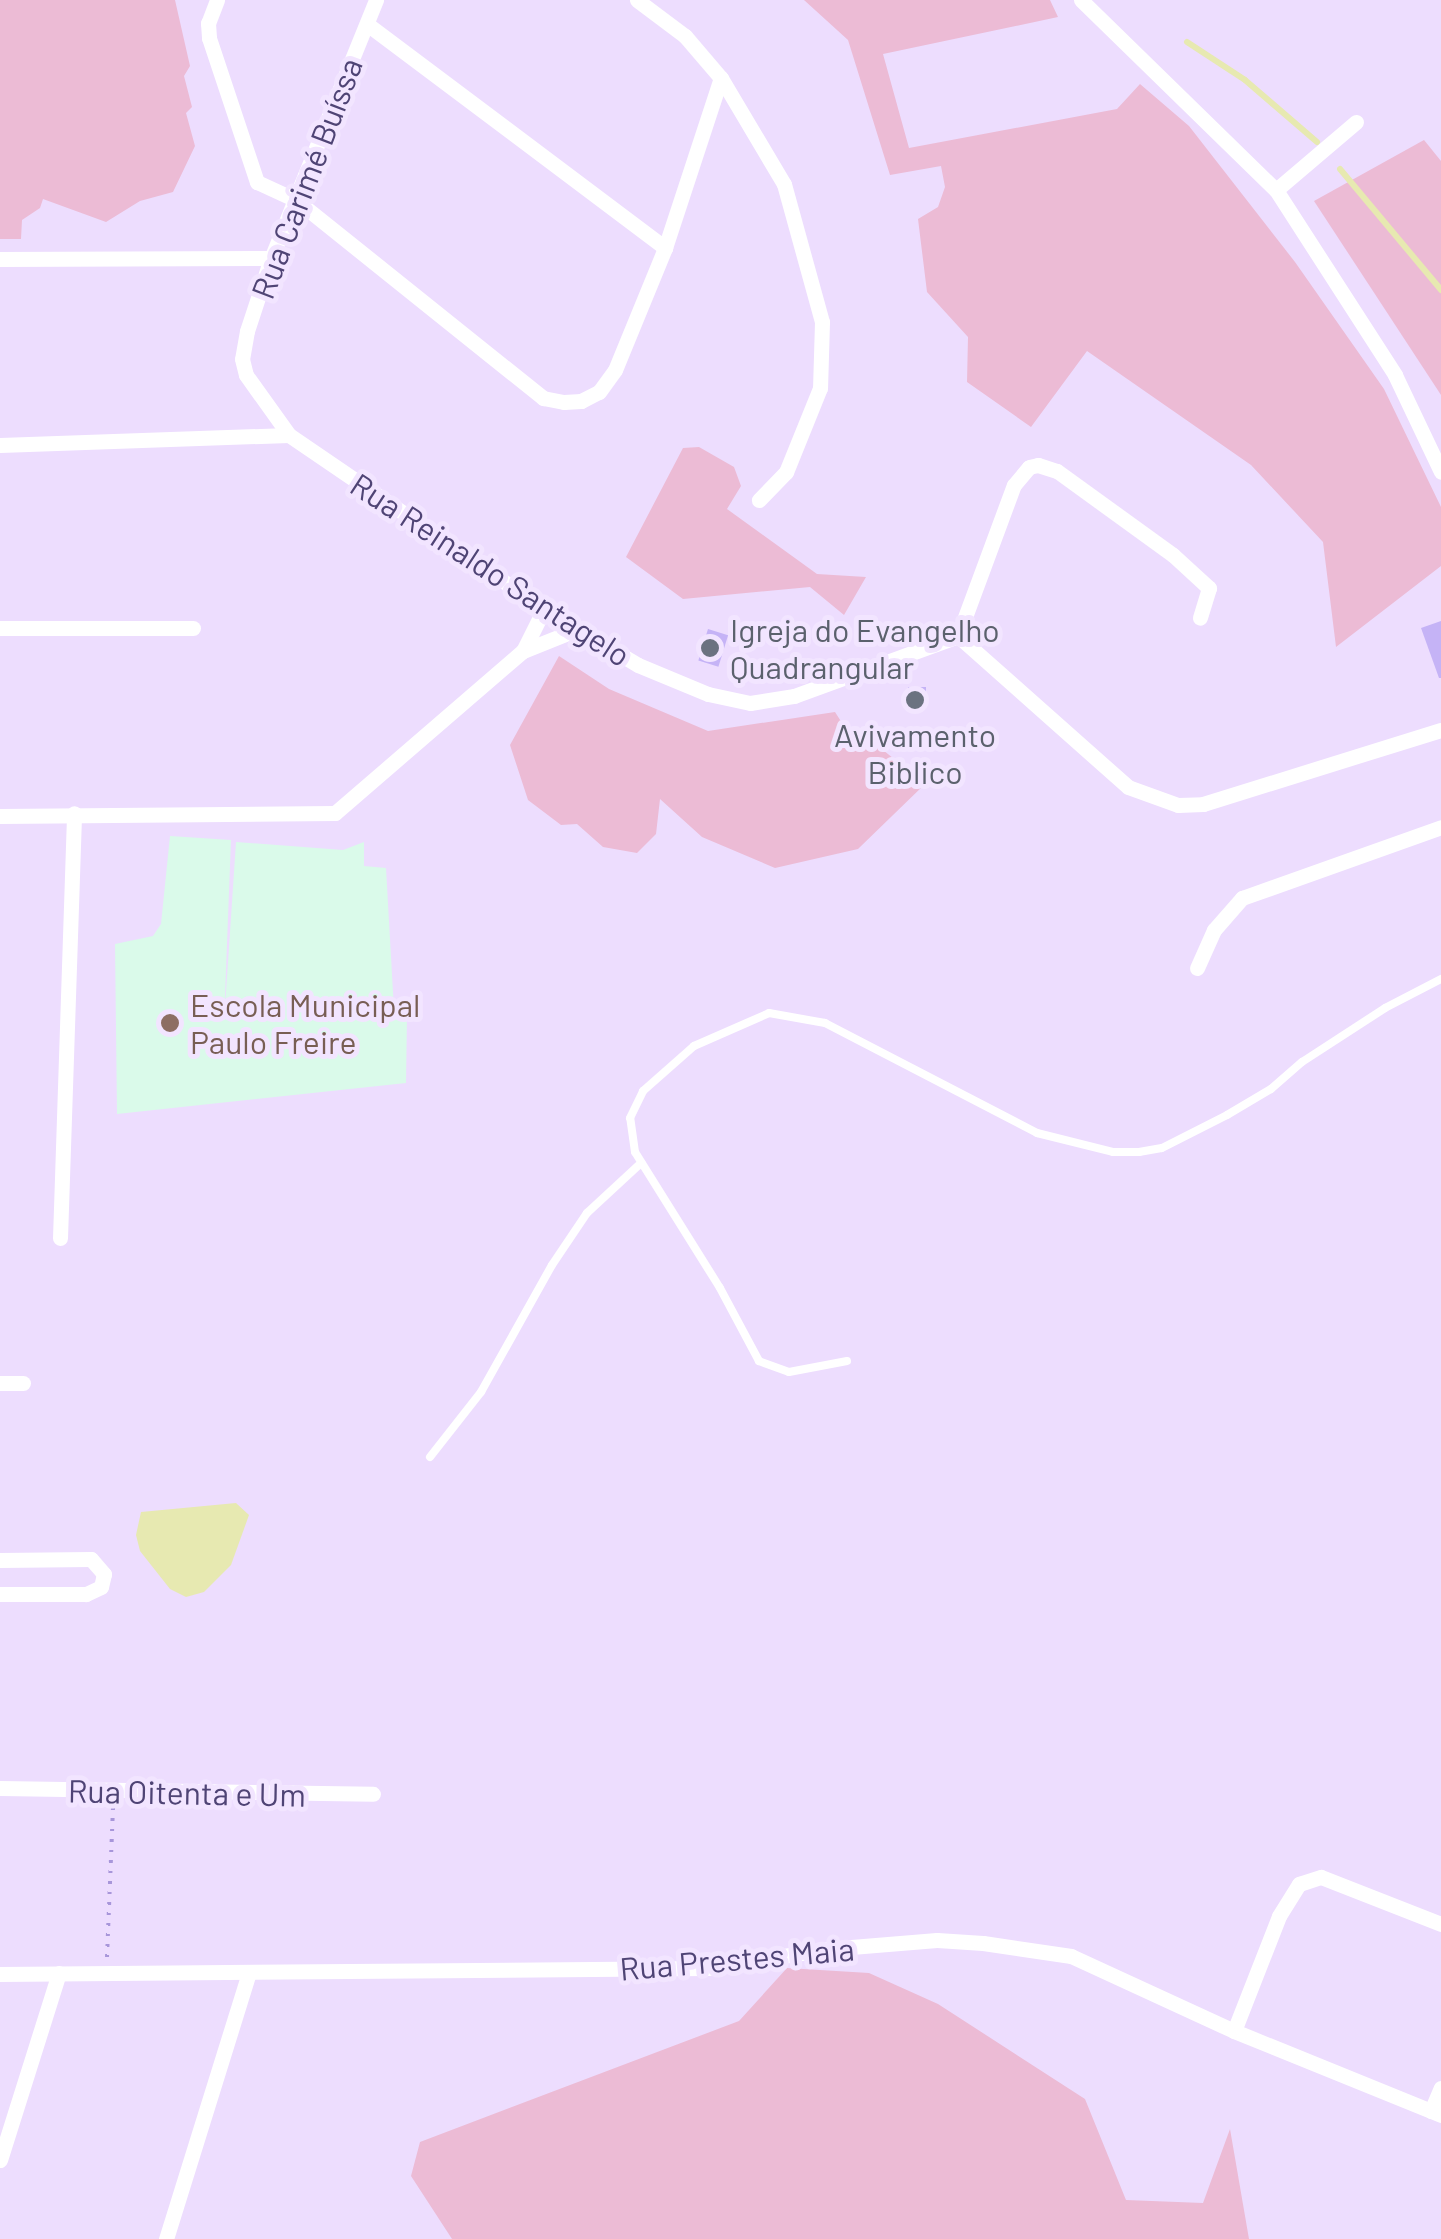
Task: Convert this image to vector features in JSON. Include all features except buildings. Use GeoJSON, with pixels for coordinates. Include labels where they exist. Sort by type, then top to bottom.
{"type":"FeatureCollection","features":[{"type":"Feature","properties":{"kind":"street"},"geometry":{"type":"LineString","coordinates":[[217,0],[208,23],[209,38],[257,182],[296,200],[543,398],[564,402],[581,401],[599,392],[616,370],[665,248],[722,78]]}},
{"type":"Feature","properties":{"kind":"street","name":"Rua Carimé Buíssa"},"geometry":{"type":"LineString","coordinates":[[242,359],[272,258],[376,0]]}},
{"type":"Feature","properties":{"kind":"street"},"geometry":{"type":"LineString","coordinates":[[636,0],[685,36],[722,78],[784,184],[822,322],[820,388],[786,472],[759,500]]}},
{"type":"Feature","properties":{"kind":"street"},"geometry":{"type":"LineString","coordinates":[[1081,0],[1124,46],[1160,72],[1276,190],[1396,375],[1441,472]]}},
{"type":"Feature","properties":{"kind":"street"},"geometry":{"type":"LineString","coordinates":[[366,24],[665,248]]}},
{"type":"Feature","properties":{"kind":"street"},"geometry":{"type":"LineString","coordinates":[[1276,190],[1356,122]]}},
{"type":"Feature","properties":{"kind":"street"},"geometry":{"type":"LineString","coordinates":[[0,259],[272,258]]}},
{"type":"Feature","properties":{"kind":"street","name":"Rua Reinaldo Santagelo"},"geometry":{"type":"LineString","coordinates":[[242,359],[256,393],[289,435],[544,610],[638,664],[708,694],[750,704],[794,696],[958,636]]}},
{"type":"Feature","properties":{"kind":"street"},"geometry":{"type":"LineString","coordinates":[[0,445],[289,435]]}},
{"type":"Feature","properties":{"kind":"street"},"geometry":{"type":"LineString","coordinates":[[1200,618],[1209,588],[1172,554],[1071,482],[1038,466],[1029,467],[1014,485],[958,636],[1115,778],[1153,799],[1178,805],[1203,804],[1441,730]]}},
{"type":"Feature","properties":{"kind":"street"},"geometry":{"type":"LineString","coordinates":[[523,651],[544,610]]}},
{"type":"Feature","properties":{"kind":"street"},"geometry":{"type":"LineString","coordinates":[[0,628],[193,628]]}},
{"type":"Feature","properties":{"kind":"street"},"geometry":{"type":"LineString","coordinates":[[0,816],[335,814],[523,651],[578,629]]}},
{"type":"Feature","properties":{"kind":"street"},"geometry":{"type":"LineString","coordinates":[[60,1238],[74,813]]}},
{"type":"Feature","properties":{"kind":"street"},"geometry":{"type":"LineString","coordinates":[[1198,968],[1214,930],[1242,898],[1441,826]]}},
{"type":"Feature","properties":{"kind":"street"},"geometry":{"type":"LineString","coordinates":[[0,1383],[23,1384]]}},
{"type":"Feature","properties":{"kind":"street"},"geometry":{"type":"LineString","coordinates":[[0,1560],[91,1559],[104,1574],[101,1587],[86,1594],[0,1594]]}},
{"type":"Feature","properties":{"kind":"street","name":"Rua Oitenta e Um"},"geometry":{"type":"LineString","coordinates":[[0,1788],[114,1793],[373,1794]]}},
{"type":"Feature","properties":{"kind":"street"},"geometry":{"type":"LineString","coordinates":[[1234,2031],[1279,1916],[1300,1884],[1321,1876],[1441,1924]]}},
{"type":"Feature","properties":{"kind":"street","name":"Rua Prestes Maia"},"geometry":{"type":"LineString","coordinates":[[0,1974],[707,1968],[827,1949],[938,1940],[983,1943],[1071,1956],[1234,2031],[1436,2113]]}},
{"type":"Feature","properties":{"kind":"street"},"geometry":{"type":"LineString","coordinates":[[166,2239],[249,1972]]}},
{"type":"Feature","properties":{"kind":"street"},"geometry":{"type":"LineString","coordinates":[[0,2160],[59,1974]]}},
{"type":"Feature","properties":{"kind":"street"},"geometry":{"type":"LineString","coordinates":[[1436,2113],[1441,2088]]}},
{"type":"Feature","properties":{"kind":"lane"},"geometry":{"type":"LineString","coordinates":[[848,1361],[789,1372],[759,1360],[720,1288],[641,1164],[629,1130],[643,1091],[694,1046],[768,1014],[826,1023],[1037,1133],[1112,1152],[1139,1152],[1162,1148],[1203,1128],[1270,1089],[1302,1062],[1384,1008],[1441,979]]}},
{"type":"Feature","properties":{"kind":"lane"},"geometry":{"type":"LineString","coordinates":[[430,1457],[481,1392],[552,1265],[587,1214],[641,1164]]}},
{"type":"Feature","properties":{"kind":"path"},"geometry":{"type":"LineString","coordinates":[[107,1972],[114,1793]]}},
{"type":"Feature","properties":{"kind":"shaded area"},"geometry":{"type":"Polygon","coordinates":[[[0,0],[175,0],[190,66],[184,76],[192,107],[186,113],[195,146],[173,192],[140,201],[106,222],[43,199],[40,208],[22,220],[21,239],[0,239],[0,0]]]}},
{"type":"Feature","properties":{"kind":"shaded area"},"geometry":{"type":"Polygon","coordinates":[[[804,0],[1050,0],[1058,17],[883,54],[909,148],[1117,109],[1140,84],[1189,126],[1295,262],[1384,389],[1441,507],[1441,566],[1336,647],[1323,542],[1251,465],[1087,351],[1031,427],[967,382],[968,337],[927,292],[918,219],[938,207],[945,187],[941,166],[890,175],[848,40],[804,0]]]}},
{"type":"Feature","properties":{"kind":"shaded area"},"geometry":{"type":"Polygon","coordinates":[[[1424,140],[1441,161],[1441,395],[1314,201],[1424,140]]]}},
{"type":"Feature","properties":{"kind":"shaded area"},"geometry":{"type":"Polygon","coordinates":[[[699,447],[734,467],[741,486],[727,509],[817,574],[866,577],[844,615],[810,587],[683,599],[626,557],[683,448],[699,447]]]}},
{"type":"Feature","properties":{"kind":"shaded area"},"geometry":{"type":"Polygon","coordinates":[[[559,656],[609,689],[708,731],[835,712],[844,726],[883,750],[925,784],[858,849],[775,868],[702,837],[660,799],[656,834],[637,853],[603,847],[577,824],[561,825],[528,800],[510,745],[559,656]]]}},
{"type":"Feature","properties":{"kind":"shaded area"},"geometry":{"type":"Polygon","coordinates":[[[170,836],[231,840],[224,1022],[236,842],[343,850],[364,842],[364,866],[386,868],[394,1010],[407,1016],[406,1083],[117,1114],[115,944],[153,936],[161,924],[170,836]]]}},
{"type":"Feature","properties":{"kind":"shaded area"},"geometry":{"type":"Polygon","coordinates":[[[236,1503],[249,1515],[231,1565],[204,1592],[186,1597],[170,1589],[140,1551],[136,1535],[141,1512],[236,1503]]]}},
{"type":"Feature","properties":{"kind":"shaded area"},"geometry":{"type":"Polygon","coordinates":[[[787,1968],[869,1973],[938,2004],[1085,2099],[1126,2200],[1203,2203],[1230,2129],[1249,2239],[452,2239],[411,2176],[420,2142],[739,2021],[787,1968]]]}},
{"type":"Feature","properties":{"kind":"waterway"},"geometry":{"type":"LineString","coordinates":[[1187,42],[1245,80],[1317,142]]}},
{"type":"Feature","properties":{"kind":"waterway"},"geometry":{"type":"LineString","coordinates":[[1340,169],[1441,290]]}},
{"type":"Feature","properties":{"kind":"place","name":"Igreja do Evangelho Quadrangular"},"geometry":{"type":"Point","coordinates":[710,648]}},
{"type":"Feature","properties":{"kind":"place","name":"Avivamento Biblico"},"geometry":{"type":"Point","coordinates":[915,700]}},
{"type":"Feature","properties":{"kind":"place","name":"Escola Municipal Paulo Freire"},"geometry":{"type":"Point","coordinates":[170,1023]}}]}
